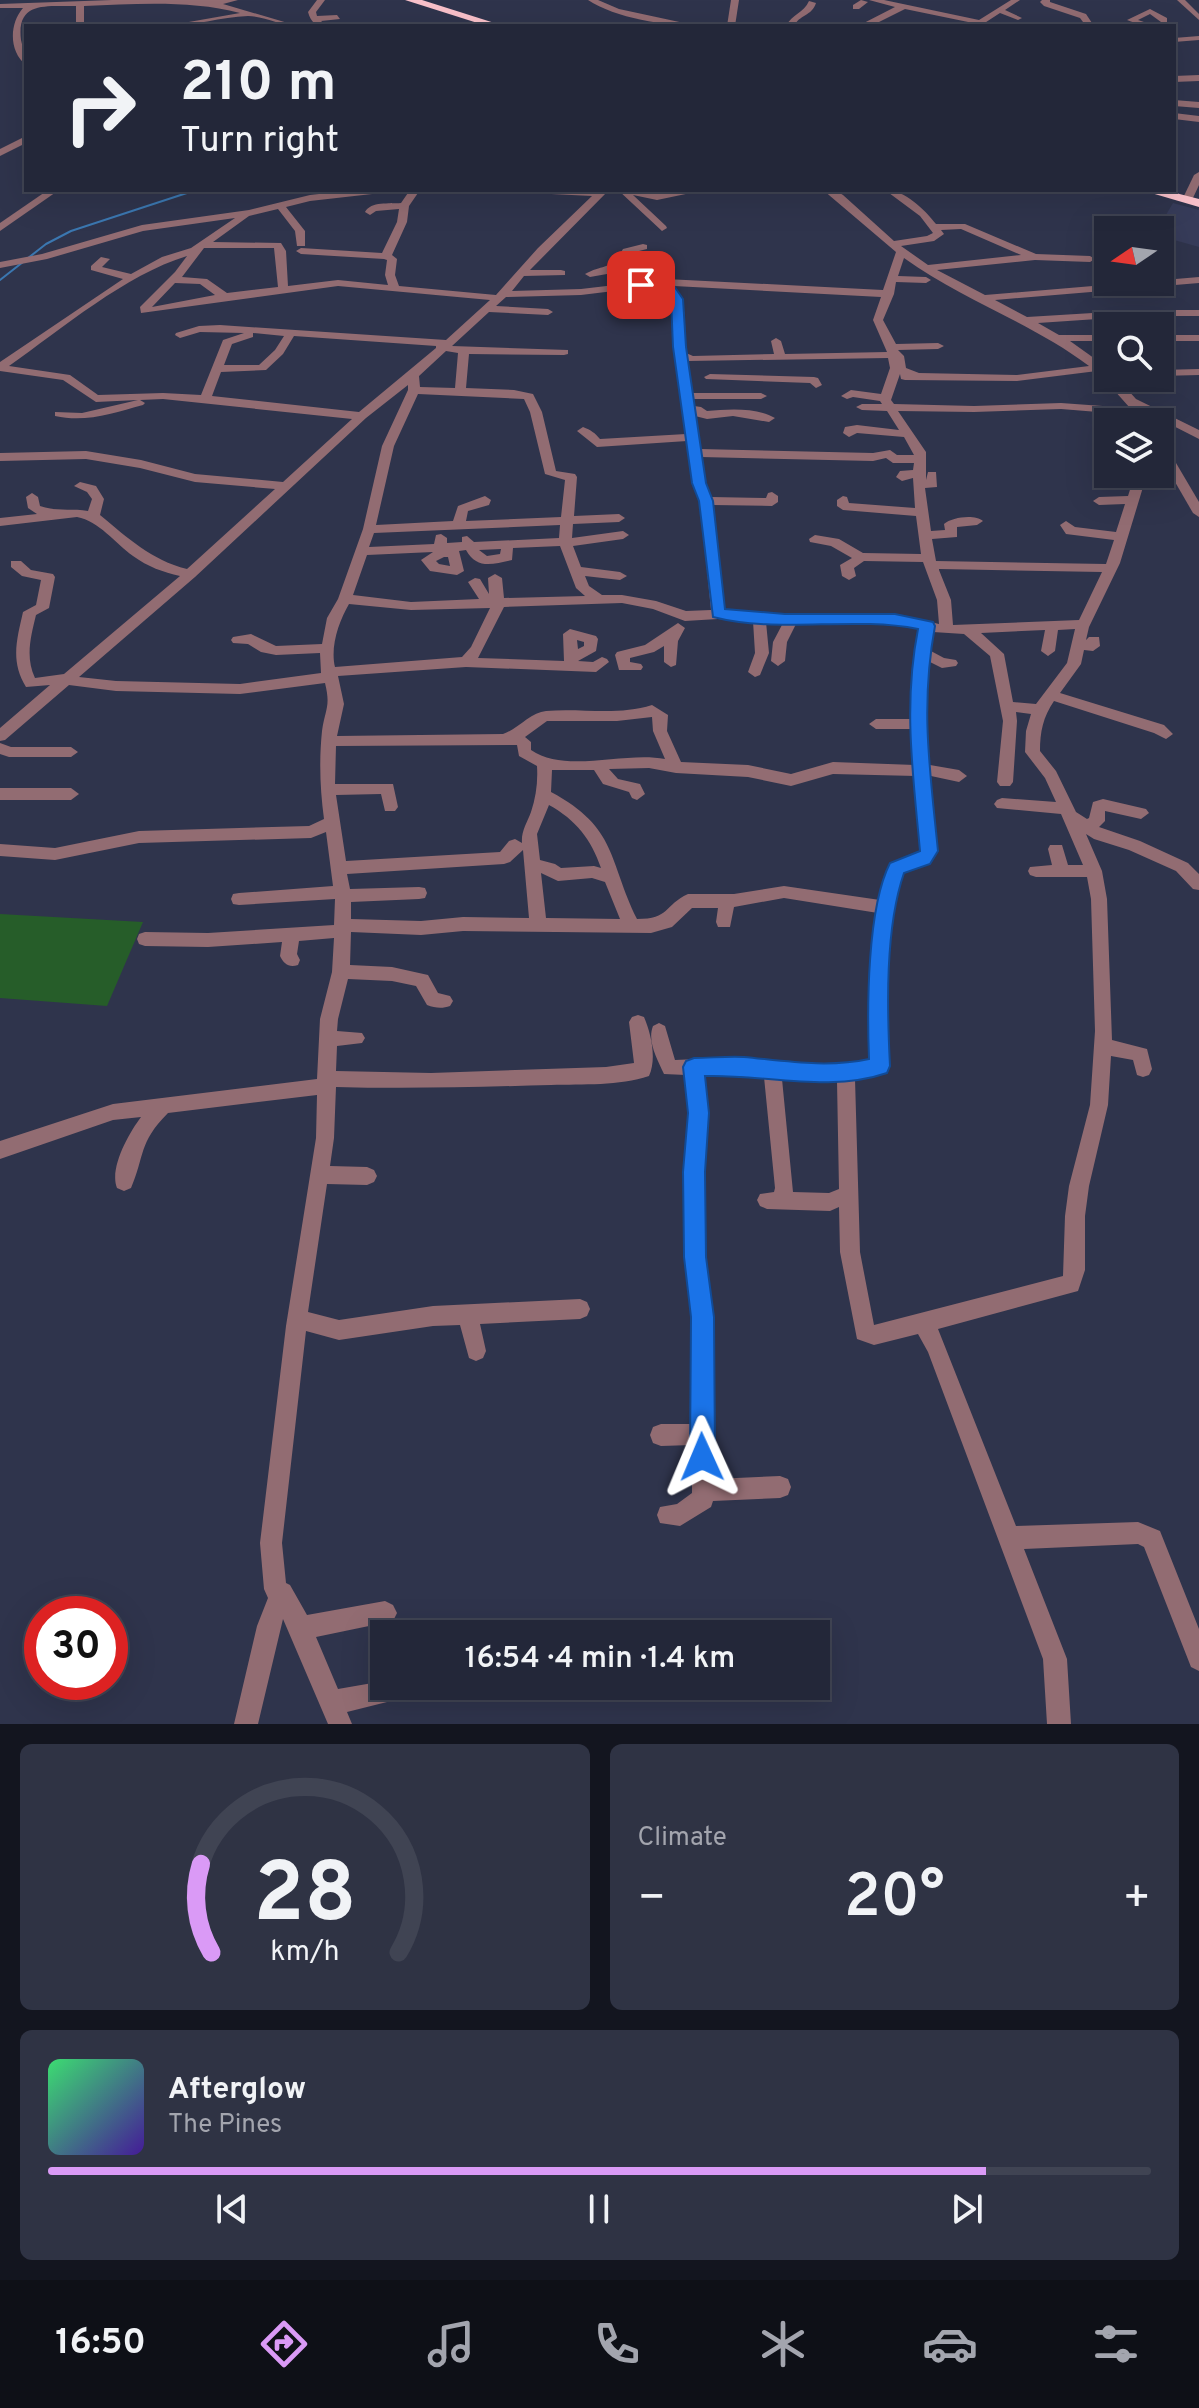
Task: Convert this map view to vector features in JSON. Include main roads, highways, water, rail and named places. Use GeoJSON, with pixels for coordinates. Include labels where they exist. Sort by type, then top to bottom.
{"type":"FeatureCollection","features":[{"type":"Feature","properties":{"kind":"highway"},"geometry":{"type":"LineString","coordinates":[[410,0],[492,24]]}},
{"type":"Feature","properties":{"kind":"highway"},"geometry":{"type":"LineString","coordinates":[[1156,192],[1193,202]]}},
{"type":"Feature","properties":{"kind":"waterway"},"geometry":{"type":"LineString","coordinates":[[0,280],[46,244],[71,231],[190,192]]}}]}
